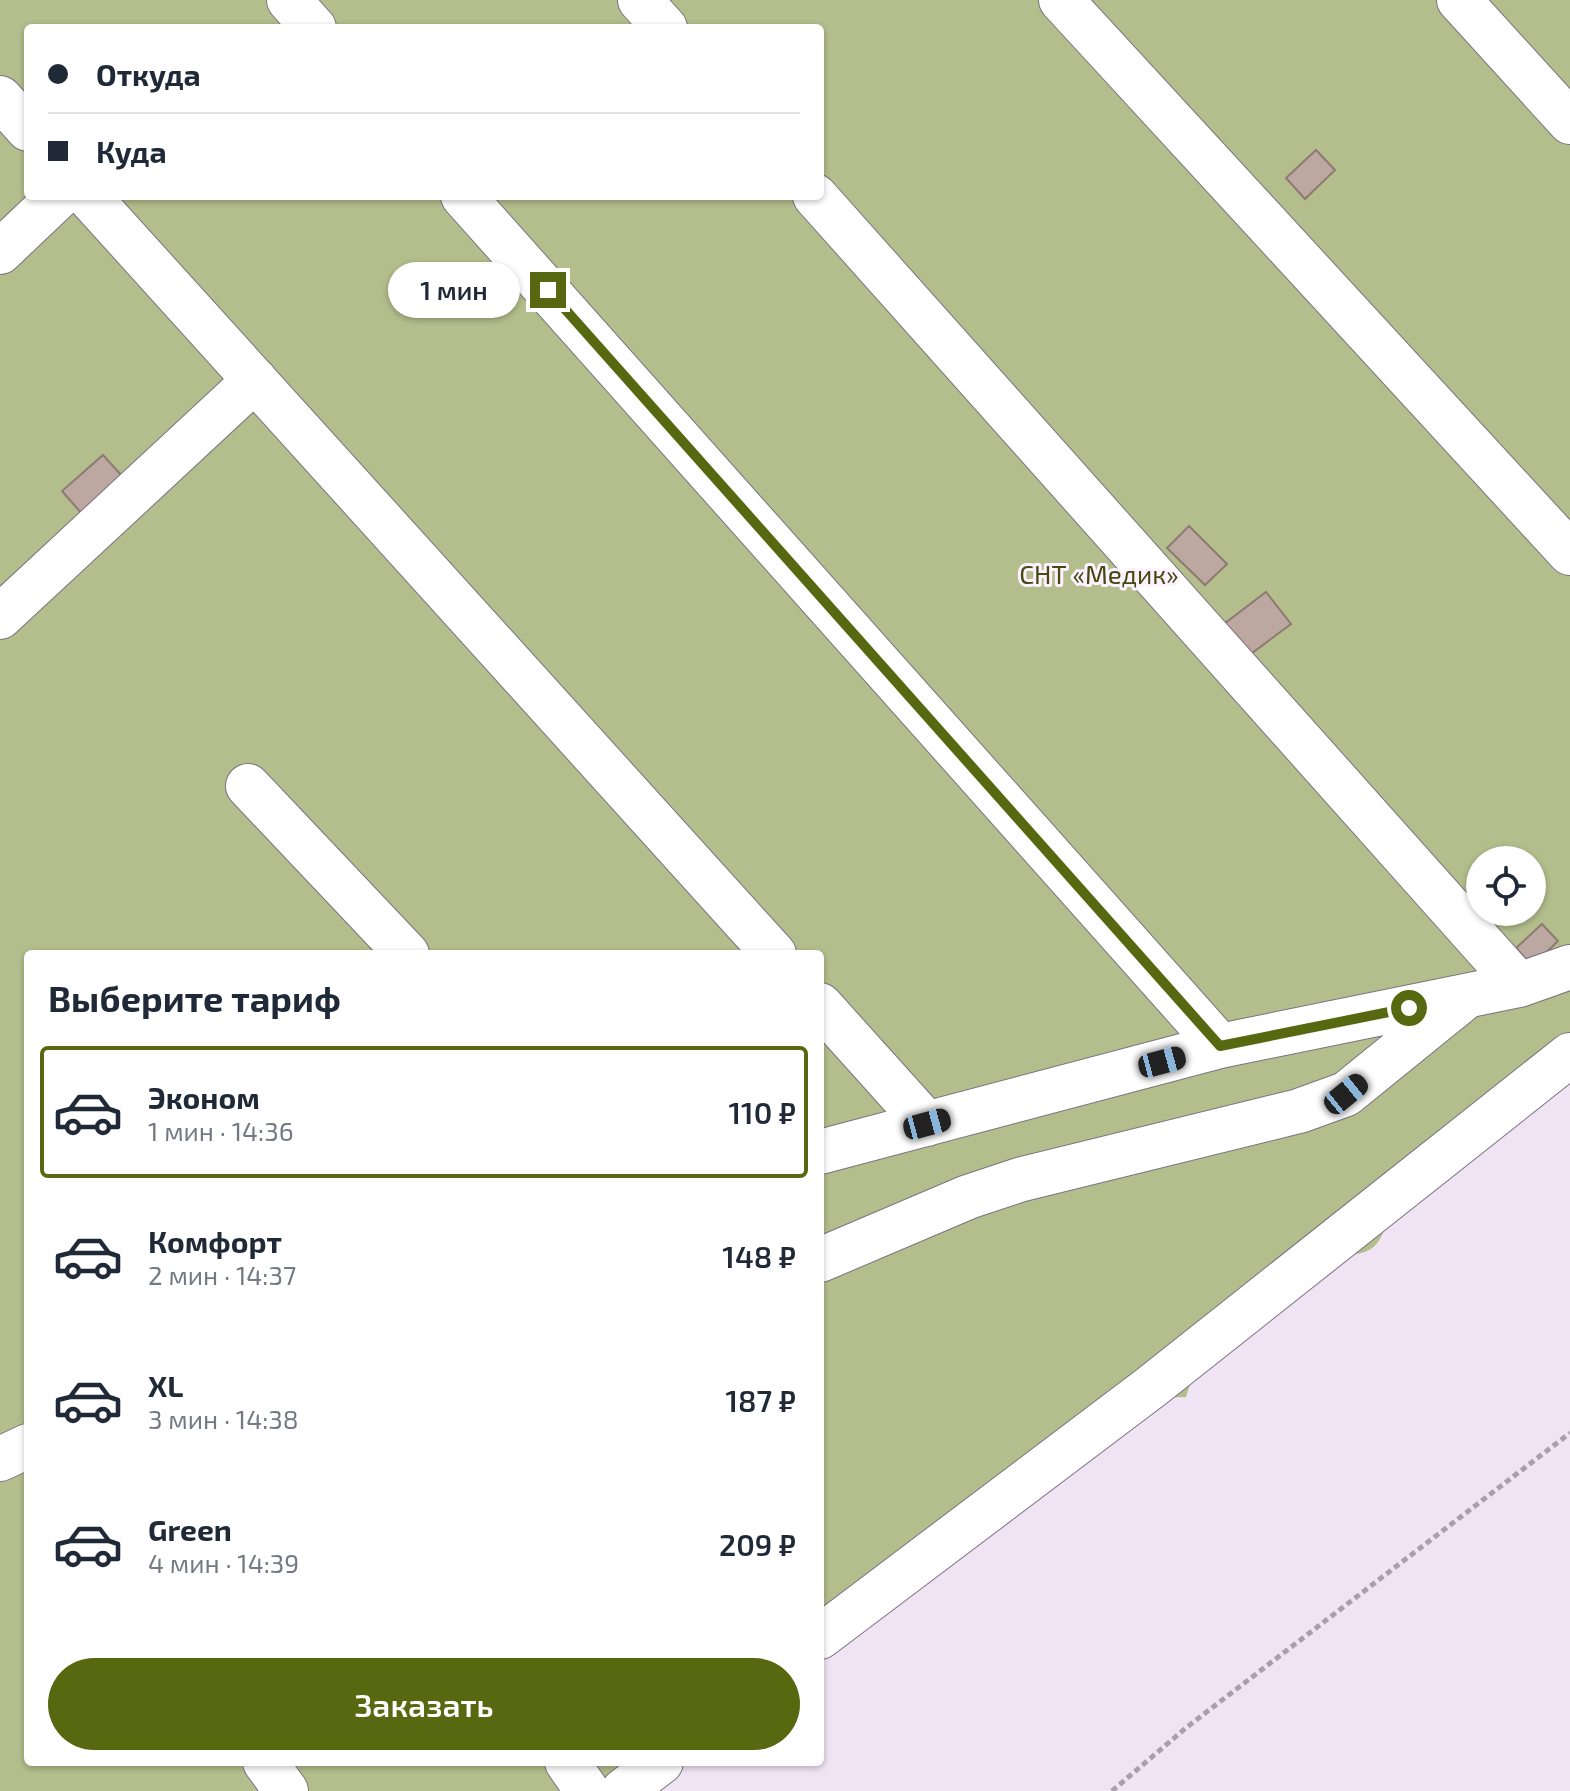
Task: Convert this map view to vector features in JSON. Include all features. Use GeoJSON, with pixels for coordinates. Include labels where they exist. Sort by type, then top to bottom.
{"type":"FeatureCollection","features":[{"type":"Feature","properties":{"kind":"lane"},"geometry":{"type":"LineString","coordinates":[[289,0],[310,24]]}},
{"type":"Feature","properties":{"kind":"lane"},"geometry":{"type":"LineString","coordinates":[[640,0],[661,24]]}},
{"type":"Feature","properties":{"kind":"lane"},"geometry":{"type":"LineString","coordinates":[[1061,0],[1570,553]]}},
{"type":"Feature","properties":{"kind":"lane"},"geometry":{"type":"LineString","coordinates":[[1459,0],[1570,122]]}},
{"type":"Feature","properties":{"kind":"lane"},"geometry":{"type":"LineString","coordinates":[[0,98],[24,125]]}},
{"type":"Feature","properties":{"kind":"lane"},"geometry":{"type":"LineString","coordinates":[[0,252],[55,200]]}},
{"type":"Feature","properties":{"kind":"lane"},"geometry":{"type":"LineString","coordinates":[[92,200],[770,950]]}},
{"type":"Feature","properties":{"kind":"lane"},"geometry":{"type":"LineString","coordinates":[[467,200],[1220,1046]]}},
{"type":"Feature","properties":{"kind":"lane"},"geometry":{"type":"LineString","coordinates":[[819,200],[1519,985]]}},
{"type":"Feature","properties":{"kind":"lane"},"geometry":{"type":"LineString","coordinates":[[0,617],[255,380]]}},
{"type":"Feature","properties":{"kind":"lane"},"geometry":{"type":"LineString","coordinates":[[248,786],[403,950]]}},
{"type":"Feature","properties":{"kind":"lane"},"geometry":{"type":"LineString","coordinates":[[824,1151],[1220,1046],[1519,985],[1570,967]]}},
{"type":"Feature","properties":{"kind":"lane"},"geometry":{"type":"LineString","coordinates":[[824,1258],[1006,1184],[1299,1111],[1346,1094],[1467,996]]}},
{"type":"Feature","properties":{"kind":"lane"},"geometry":{"type":"LineString","coordinates":[[824,1009],[927,1124]]}},
{"type":"Feature","properties":{"kind":"lane"},"geometry":{"type":"LineString","coordinates":[[1350,1020],[1369,1038],[1373,1058],[1368,1075]]}},
{"type":"Feature","properties":{"kind":"lane"},"geometry":{"type":"LineString","coordinates":[[824,1634],[1151,1387],[1570,1055]]}},
{"type":"Feature","properties":{"kind":"lane"},"geometry":{"type":"LineString","coordinates":[[0,1459],[24,1448]]}},
{"type":"Feature","properties":{"kind":"lane"},"geometry":{"type":"LineString","coordinates":[[268,1766],[286,1791]]}},
{"type":"Feature","properties":{"kind":"lane"},"geometry":{"type":"LineString","coordinates":[[570,1766],[587,1791]]}},
{"type":"Feature","properties":{"kind":"lane"},"geometry":{"type":"LineString","coordinates":[[623,1791],[656,1766]]}},
{"type":"Feature","properties":{"kind":"path"},"geometry":{"type":"LineString","coordinates":[[1112,1791],[1187,1727],[1570,1433]]}},
{"type":"Feature","properties":{"kind":"green space","name":"СНТ «Медик»"},"geometry":{"type":"Polygon","coordinates":[[[0,0],[1570,0],[1570,1078],[1389,1216],[1382,1236],[1373,1248],[1338,1255],[1199,1356],[1186,1397],[1143,1398],[824,1643],[824,950],[24,950],[24,1766],[665,1766],[641,1791],[0,1791],[0,0]]]}},
{"type":"Feature","properties":{"kind":"building"},"geometry":{"type":"Polygon","coordinates":[[[1316,150],[1335,170],[1305,199],[1286,178],[1316,150]]]}},
{"type":"Feature","properties":{"kind":"building"},"geometry":{"type":"Polygon","coordinates":[[[103,455],[131,486],[89,522],[62,491],[103,455]]]}},
{"type":"Feature","properties":{"kind":"building"},"geometry":{"type":"Polygon","coordinates":[[[1189,526],[1227,564],[1205,585],[1167,548],[1189,526]]]}},
{"type":"Feature","properties":{"kind":"building"},"geometry":{"type":"Polygon","coordinates":[[[1266,592],[1291,624],[1248,656],[1224,624],[1266,592]]]}},
{"type":"Feature","properties":{"kind":"building"},"geometry":{"type":"Polygon","coordinates":[[[1540,926],[1544,926],[1558,941],[1532,966],[1516,948],[1540,926]]]}},
{"type":"Feature","properties":{"kind":"route"},"geometry":{"type":"LineString","coordinates":[[548,290],[1220,1046],[1409,1008]]}}]}
